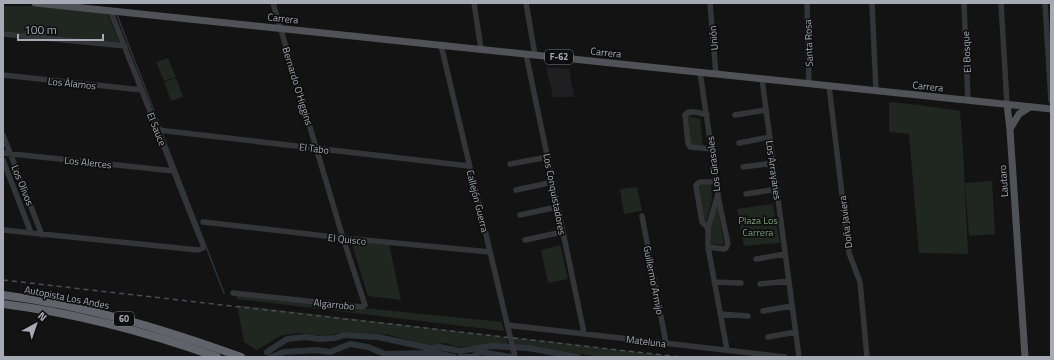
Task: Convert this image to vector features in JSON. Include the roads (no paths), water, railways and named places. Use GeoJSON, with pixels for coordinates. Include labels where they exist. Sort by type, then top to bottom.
{"type":"FeatureCollection","features":[{"type":"Feature","properties":{"kind":"highway","name":"Autopista Los Andes"},"geometry":{"type":"LineString","coordinates":[[3,295],[70,306],[118,317],[170,332],[241,357]]}},
{"type":"Feature","properties":{"kind":"highway","name":"Autopista Los Andes"},"geometry":{"type":"LineString","coordinates":[[3,304],[65,314],[113,324],[217,357]]}},
{"type":"Feature","properties":{"kind":"main road","name":"F-62"},"geometry":{"type":"LineString","coordinates":[[35,3],[110,10]]}},
{"type":"Feature","properties":{"kind":"main road","name":"Carrera"},"geometry":{"type":"LineString","coordinates":[[110,10],[1051,109]]}},
{"type":"Feature","properties":{"kind":"main road","name":"Lautaro"},"geometry":{"type":"LineString","coordinates":[[1007,104],[1025,357]]}},
{"type":"Feature","properties":{"kind":"main road"},"geometry":{"type":"LineString","coordinates":[[1010,130],[1019,114],[1030,107]]}},
{"type":"Feature","properties":{"kind":"street","name":"Bernardo O'Higgins"},"geometry":{"type":"LineString","coordinates":[[273,3],[343,238]]}},
{"type":"Feature","properties":{"kind":"street"},"geometry":{"type":"LineString","coordinates":[[474,3],[481,49]]}},
{"type":"Feature","properties":{"kind":"street"},"geometry":{"type":"LineString","coordinates":[[526,3],[535,55]]}},
{"type":"Feature","properties":{"kind":"street","name":"Unión"},"geometry":{"type":"LineString","coordinates":[[710,3],[716,74]]}},
{"type":"Feature","properties":{"kind":"street","name":"Santa Rosa"},"geometry":{"type":"LineString","coordinates":[[807,3],[809,84]]}},
{"type":"Feature","properties":{"kind":"street"},"geometry":{"type":"LineString","coordinates":[[872,3],[876,90]]}},
{"type":"Feature","properties":{"kind":"street","name":"El Bosque"},"geometry":{"type":"LineString","coordinates":[[964,3],[968,100]]}},
{"type":"Feature","properties":{"kind":"street","name":"Lautaro"},"geometry":{"type":"LineString","coordinates":[[1000,3],[1007,104]]}},
{"type":"Feature","properties":{"kind":"street"},"geometry":{"type":"LineString","coordinates":[[1045,3],[1051,100]]}},
{"type":"Feature","properties":{"kind":"street","name":"El Sauce"},"geometry":{"type":"LineString","coordinates":[[42,235],[198,250],[203,248],[110,10]]}},
{"type":"Feature","properties":{"kind":"street"},"geometry":{"type":"LineString","coordinates":[[3,34],[125,46]]}},
{"type":"Feature","properties":{"kind":"street","name":"Callejón Guerra"},"geometry":{"type":"LineString","coordinates":[[441,45],[514,357]]}},
{"type":"Feature","properties":{"kind":"street","name":"Los Conquistadores"},"geometry":{"type":"LineString","coordinates":[[526,54],[584,333]]}},
{"type":"Feature","properties":{"kind":"street","name":"Los Girasoles"},"geometry":{"type":"LineString","coordinates":[[700,72],[718,194],[708,228],[708,247],[727,350]]}},
{"type":"Feature","properties":{"kind":"street","name":"Los Álamos"},"geometry":{"type":"LineString","coordinates":[[3,75],[142,90]]}},
{"type":"Feature","properties":{"kind":"street","name":"Los Arrayanes"},"geometry":{"type":"LineString","coordinates":[[762,79],[799,357]]}},
{"type":"Feature","properties":{"kind":"street","name":"Doña Javiera"},"geometry":{"type":"LineString","coordinates":[[829,86],[849,253],[860,282],[867,357]]}},
{"type":"Feature","properties":{"kind":"street"},"geometry":{"type":"LineString","coordinates":[[735,115],[766,110]]}},
{"type":"Feature","properties":{"kind":"street"},"geometry":{"type":"LineString","coordinates":[[707,114],[686,113],[688,143],[690,147],[712,149]]}},
{"type":"Feature","properties":{"kind":"street","name":"El Tabo"},"geometry":{"type":"LineString","coordinates":[[158,130],[469,166]]}},
{"type":"Feature","properties":{"kind":"street","name":"Los Olivos"},"geometry":{"type":"LineString","coordinates":[[3,135],[42,235]]}},
{"type":"Feature","properties":{"kind":"street"},"geometry":{"type":"LineString","coordinates":[[739,143],[770,137]]}},
{"type":"Feature","properties":{"kind":"street","name":"Los Alerces"},"geometry":{"type":"LineString","coordinates":[[3,153],[174,171]]}},
{"type":"Feature","properties":{"kind":"street"},"geometry":{"type":"LineString","coordinates":[[510,164],[548,157]]}},
{"type":"Feature","properties":{"kind":"street","name":"Los Olivos"},"geometry":{"type":"LineString","coordinates":[[3,160],[31,233]]}},
{"type":"Feature","properties":{"kind":"street"},"geometry":{"type":"LineString","coordinates":[[743,167],[773,163]]}},
{"type":"Feature","properties":{"kind":"street"},"geometry":{"type":"LineString","coordinates":[[516,190],[553,182]]}},
{"type":"Feature","properties":{"kind":"street"},"geometry":{"type":"LineString","coordinates":[[708,228],[702,222],[696,186],[700,182],[716,182]]}},
{"type":"Feature","properties":{"kind":"street"},"geometry":{"type":"LineString","coordinates":[[746,194],[777,189]]}},
{"type":"Feature","properties":{"kind":"street"},"geometry":{"type":"LineString","coordinates":[[708,247],[724,249],[728,244],[718,194]]}},
{"type":"Feature","properties":{"kind":"street"},"geometry":{"type":"LineString","coordinates":[[520,215],[558,207]]}},
{"type":"Feature","properties":{"kind":"street","name":"Guillermo Armijo"},"geometry":{"type":"LineString","coordinates":[[642,216],[666,343]]}},
{"type":"Feature","properties":{"kind":"street","name":"El Quisco"},"geometry":{"type":"LineString","coordinates":[[203,222],[343,238],[490,252]]}},
{"type":"Feature","properties":{"kind":"street"},"geometry":{"type":"LineString","coordinates":[[3,230],[42,235]]}},
{"type":"Feature","properties":{"kind":"street"},"geometry":{"type":"LineString","coordinates":[[525,240],[562,232]]}},
{"type":"Feature","properties":{"kind":"street","name":"Algarrobo"},"geometry":{"type":"LineString","coordinates":[[233,293],[365,306],[343,238]]}},
{"type":"Feature","properties":{"kind":"street"},"geometry":{"type":"LineString","coordinates":[[756,259],[785,254]]}},
{"type":"Feature","properties":{"kind":"street"},"geometry":{"type":"LineString","coordinates":[[760,284],[789,281]]}},
{"type":"Feature","properties":{"kind":"street"},"geometry":{"type":"LineString","coordinates":[[714,282],[741,283]]}},
{"type":"Feature","properties":{"kind":"street"},"geometry":{"type":"LineString","coordinates":[[763,311],[792,306]]}},
{"type":"Feature","properties":{"kind":"street"},"geometry":{"type":"LineString","coordinates":[[720,314],[748,316]]}},
{"type":"Feature","properties":{"kind":"street","name":"Mateluna"},"geometry":{"type":"LineString","coordinates":[[507,325],[785,357]]}},
{"type":"Feature","properties":{"kind":"street"},"geometry":{"type":"LineString","coordinates":[[768,337],[796,332]]}},
{"type":"Feature","properties":{"kind":"waterway"},"geometry":{"type":"LineString","coordinates":[[117,15],[161,129]]}},
{"type":"Feature","properties":{"kind":"waterway"},"geometry":{"type":"LineString","coordinates":[[162,133],[224,293]]}},
{"type":"Feature","properties":{"kind":"waterway"},"geometry":{"type":"LineString","coordinates":[[267,352],[287,339],[305,337],[320,339],[335,338],[344,335],[378,337],[429,348],[439,347],[460,351],[491,346],[528,348],[578,357]]}},
{"type":"Feature","properties":{"kind":"waterway"},"geometry":{"type":"LineString","coordinates":[[271,357],[284,352],[316,350],[330,352],[350,344],[368,347],[385,354],[436,353],[454,357]]}},
{"type":"Feature","properties":{"kind":"waterway"},"geometry":{"type":"LineString","coordinates":[[460,357],[472,357],[480,352],[511,357]]}},
{"type":"Feature","properties":{"kind":"railway"},"geometry":{"type":"LineString","coordinates":[[3,280],[680,357]]}},
{"type":"Feature","properties":{"kind":"park label","name":"Plaza Los Carrera"},"geometry":{"type":"Point","coordinates":[758,226]}}]}
